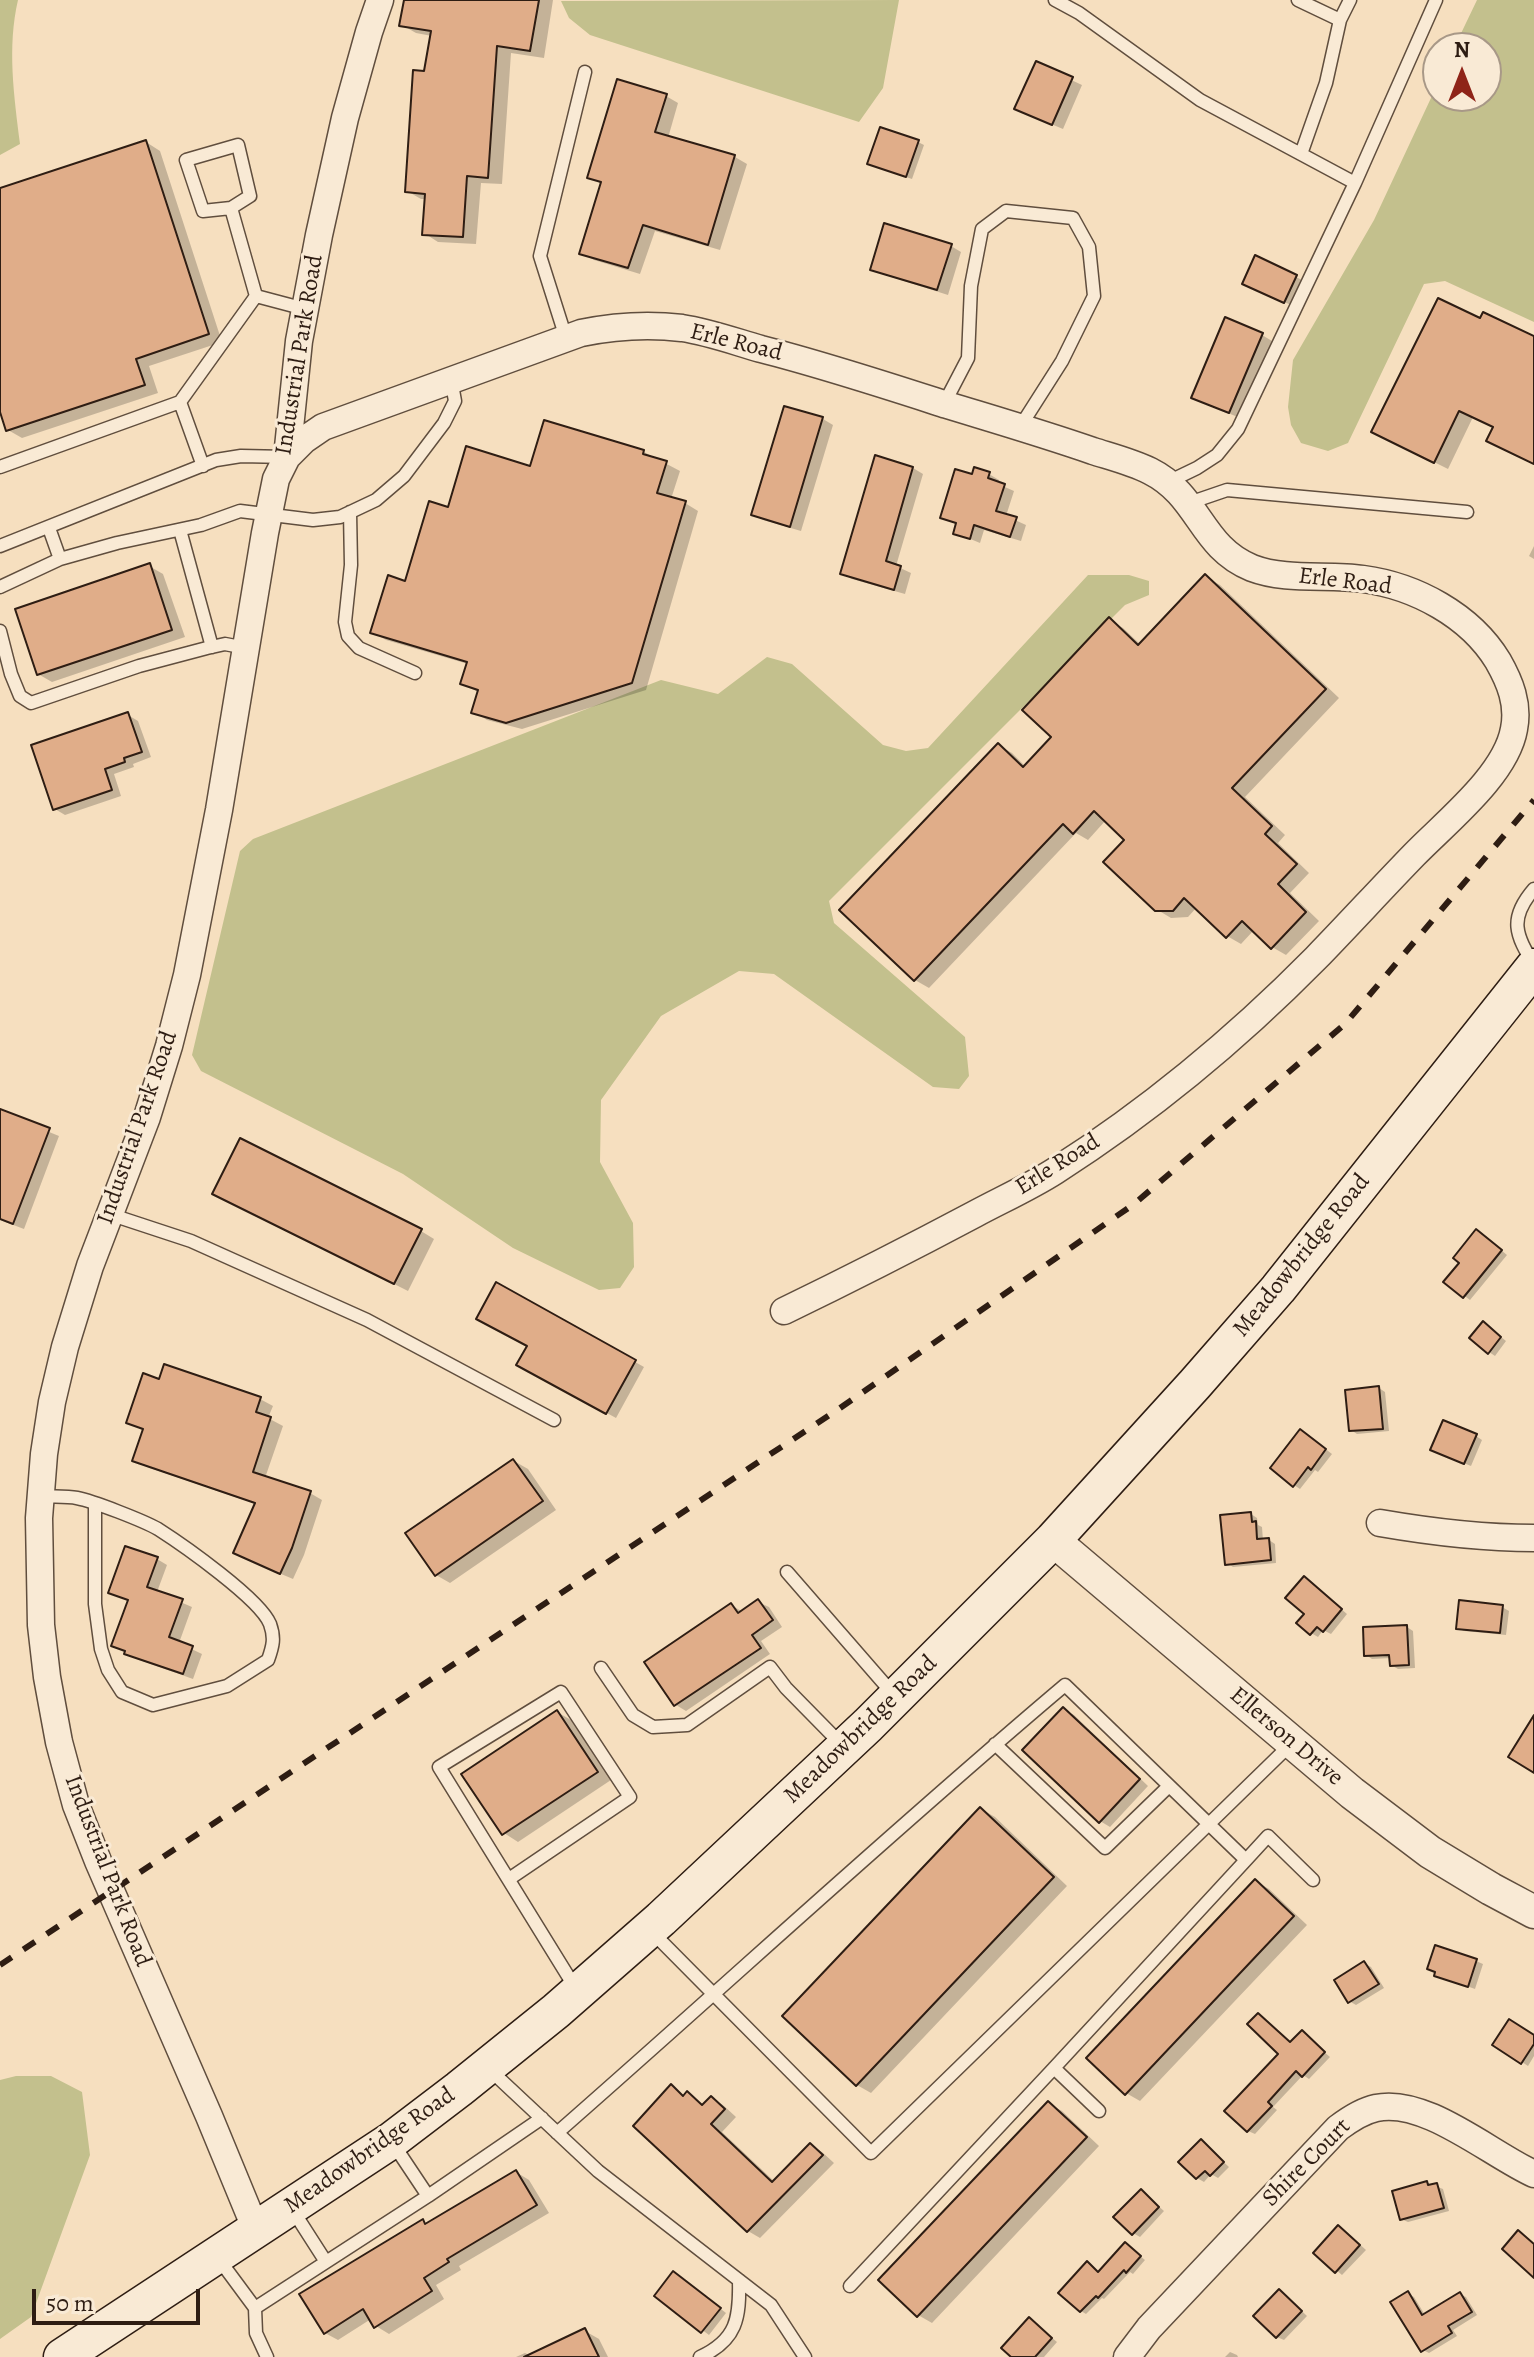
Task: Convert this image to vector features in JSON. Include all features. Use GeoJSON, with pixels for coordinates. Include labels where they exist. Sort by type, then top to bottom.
{"type":"FeatureCollection","features":[{"type":"Feature","properties":{"kind":"main road","name":"Meadowbridge Road"},"geometry":{"type":"LineString","coordinates":[[62,2357],[392,2140],[487,2067],[649,1930],[844,1748],[1053,1540],[1185,1395],[1278,1289],[1534,966]]}},
{"type":"Feature","properties":{"kind":"street","name":"Industrial Park Road"},"geometry":{"type":"LineString","coordinates":[[256,2230],[76,1805],[59,1742],[47,1677],[41,1625],[40,1496],[52,1402],[65,1347],[90,1266],[147,1117],[180,1004],[219,810],[276,479],[287,457],[299,341],[319,235],[345,118],[380,0]]}},
{"type":"Feature","properties":{"kind":"street","name":"Erle Road"},"geometry":{"type":"LineString","coordinates":[[287,457],[323,427],[566,338],[610,327],[653,325],[689,329],[803,360],[1147,470],[1168,482],[1189,503],[1209,535],[1236,560],[1257,570],[1362,579],[1422,596],[1454,614],[1476,633],[1495,657],[1511,687],[1516,707],[1515,727],[1509,747],[1489,778],[1312,962],[1233,1035],[1165,1093],[1053,1173],[784,1311]]}},
{"type":"Feature","properties":{"kind":"street"},"geometry":{"type":"LineString","coordinates":[[1380,1523],[1464,1536],[1534,1538]]}},
{"type":"Feature","properties":{"kind":"street","name":"Ellerson Drive"},"geometry":{"type":"LineString","coordinates":[[1053,1540],[1352,1793],[1430,1852],[1534,1912]]}},
{"type":"Feature","properties":{"kind":"street","name":"Shire Court"},"geometry":{"type":"LineString","coordinates":[[1127,2357],[1149,2328],[1338,2128],[1356,2115],[1376,2108],[1397,2106],[1413,2109],[1534,2174]]}},
{"type":"Feature","properties":{"kind":"lane"},"geometry":{"type":"LineString","coordinates":[[1055,0],[1079,13],[1200,100],[1355,183]]}},
{"type":"Feature","properties":{"kind":"lane"},"geometry":{"type":"LineString","coordinates":[[1079,13],[1086,0]]}},
{"type":"Feature","properties":{"kind":"lane"},"geometry":{"type":"LineString","coordinates":[[1298,0],[1340,20]]}},
{"type":"Feature","properties":{"kind":"lane"},"geometry":{"type":"LineString","coordinates":[[1301,154],[1326,83],[1340,20],[1350,0]]}},
{"type":"Feature","properties":{"kind":"lane"},"geometry":{"type":"LineString","coordinates":[[1168,482],[1217,455],[1238,429],[1355,183],[1436,0]]}},
{"type":"Feature","properties":{"kind":"lane"},"geometry":{"type":"LineString","coordinates":[[566,338],[540,256],[585,72]]}},
{"type":"Feature","properties":{"kind":"lane"},"geometry":{"type":"LineString","coordinates":[[238,145],[250,196],[231,208],[203,211],[186,160],[238,145]]}},
{"type":"Feature","properties":{"kind":"lane"},"geometry":{"type":"LineString","coordinates":[[231,208],[256,296]]}},
{"type":"Feature","properties":{"kind":"lane"},"geometry":{"type":"LineString","coordinates":[[944,404],[968,358],[971,286],[982,229],[1006,211],[1073,218],[1089,247],[1094,296],[1062,361],[1020,427]]}},
{"type":"Feature","properties":{"kind":"lane"},"geometry":{"type":"LineString","coordinates":[[256,296],[305,309]]}},
{"type":"Feature","properties":{"kind":"lane"},"geometry":{"type":"LineString","coordinates":[[0,467],[180,402],[256,296]]}},
{"type":"Feature","properties":{"kind":"lane"},"geometry":{"type":"LineString","coordinates":[[0,587],[60,559],[180,530],[240,511],[313,520],[340,517],[376,500],[404,476],[444,423],[455,401],[451,379]]}},
{"type":"Feature","properties":{"kind":"lane"},"geometry":{"type":"LineString","coordinates":[[180,402],[203,466]]}},
{"type":"Feature","properties":{"kind":"lane"},"geometry":{"type":"LineString","coordinates":[[0,546],[216,460],[241,456],[287,457]]}},
{"type":"Feature","properties":{"kind":"lane"},"geometry":{"type":"LineString","coordinates":[[1189,503],[1227,490],[1467,512]]}},
{"type":"Feature","properties":{"kind":"lane"},"geometry":{"type":"LineString","coordinates":[[350,512],[351,565],[345,622],[348,636],[359,648],[415,673]]}},
{"type":"Feature","properties":{"kind":"lane"},"geometry":{"type":"LineString","coordinates":[[49,528],[60,559]]}},
{"type":"Feature","properties":{"kind":"lane"},"geometry":{"type":"LineString","coordinates":[[180,530],[212,647]]}},
{"type":"Feature","properties":{"kind":"lane"},"geometry":{"type":"LineString","coordinates":[[0,631],[20,696],[31,703],[139,666],[212,647],[225,644],[246,648]]}},
{"type":"Feature","properties":{"kind":"lane"},"geometry":{"type":"LineString","coordinates":[[1534,889],[1519,910],[1518,927],[1520,943],[1534,966]]}},
{"type":"Feature","properties":{"kind":"lane"},"geometry":{"type":"LineString","coordinates":[[109,1214],[191,1241],[367,1320],[554,1420]]}},
{"type":"Feature","properties":{"kind":"lane"},"geometry":{"type":"LineString","coordinates":[[40,1496],[79,1498],[95,1504],[156,1528],[245,1595],[269,1621],[274,1641],[268,1660],[227,1686],[153,1705],[122,1692],[104,1659],[95,1604],[95,1504]]}},
{"type":"Feature","properties":{"kind":"lane"},"geometry":{"type":"LineString","coordinates":[[787,1572],[896,1698]]}},
{"type":"Feature","properties":{"kind":"lane"},"geometry":{"type":"LineString","coordinates":[[601,1668],[633,1715],[653,1727],[687,1725],[770,1667],[844,1748]]}},
{"type":"Feature","properties":{"kind":"lane"},"geometry":{"type":"LineString","coordinates":[[557,2133],[1065,1685],[1246,1860]]}},
{"type":"Feature","properties":{"kind":"lane"},"geometry":{"type":"LineString","coordinates":[[509,1879],[630,1797],[561,1692],[439,1767],[578,1992]]}},
{"type":"Feature","properties":{"kind":"lane"},"geometry":{"type":"LineString","coordinates":[[649,1930],[871,2153],[1292,1743]]}},
{"type":"Feature","properties":{"kind":"lane"},"geometry":{"type":"LineString","coordinates":[[995,1744],[1105,1848],[1169,1786]]}},
{"type":"Feature","properties":{"kind":"lane"},"geometry":{"type":"LineString","coordinates":[[850,2286],[1268,1836],[1313,1880]]}},
{"type":"Feature","properties":{"kind":"lane"},"geometry":{"type":"LineString","coordinates":[[487,2067],[598,2171],[771,2305],[805,2357]]}},
{"type":"Feature","properties":{"kind":"lane"},"geometry":{"type":"LineString","coordinates":[[1054,2068],[1099,2111]]}},
{"type":"Feature","properties":{"kind":"lane"},"geometry":{"type":"LineString","coordinates":[[255,2308],[542,2118]]}},
{"type":"Feature","properties":{"kind":"lane"},"geometry":{"type":"LineString","coordinates":[[392,2140],[428,2196]]}},
{"type":"Feature","properties":{"kind":"lane"},"geometry":{"type":"LineString","coordinates":[[291,2207],[326,2262]]}},
{"type":"Feature","properties":{"kind":"lane"},"geometry":{"type":"LineString","coordinates":[[216,2256],[255,2308],[256,2333],[267,2357]]}},
{"type":"Feature","properties":{"kind":"lane"},"geometry":{"type":"LineString","coordinates":[[700,2357],[730,2336],[740,2305],[739,2280]]}},
{"type":"Feature","properties":{"kind":"shaded area"},"geometry":{"type":"Polygon","coordinates":[[[0,0],[18,0],[12,54],[20,144],[0,155],[0,0]]]}},
{"type":"Feature","properties":{"kind":"shaded area"},"geometry":{"type":"Polygon","coordinates":[[[899,0],[883,88],[859,122],[590,35],[569,18],[561,1],[899,0]]]}},
{"type":"Feature","properties":{"kind":"shaded area"},"geometry":{"type":"Polygon","coordinates":[[[1477,0],[1534,0],[1534,322],[1445,281],[1424,284],[1348,443],[1328,451],[1301,443],[1291,425],[1288,407],[1293,360],[1374,220],[1424,112],[1502,112],[1502,32],[1462,32],[1477,0]]]}},
{"type":"Feature","properties":{"kind":"shaded area"},"geometry":{"type":"Polygon","coordinates":[[[1088,575],[1129,575],[1149,581],[1149,595],[1125,605],[829,901],[834,923],[965,1037],[969,1076],[959,1089],[933,1087],[774,974],[739,971],[661,1016],[601,1100],[600,1162],[633,1223],[634,1267],[620,1288],[599,1290],[513,1248],[403,1174],[201,1071],[192,1055],[240,851],[253,839],[661,680],[718,694],[767,657],[792,664],[883,745],[906,751],[928,748],[1088,575]]]}},
{"type":"Feature","properties":{"kind":"shaded area"},"geometry":{"type":"Polygon","coordinates":[[[16,2076],[51,2076],[82,2092],[90,2155],[31,2317],[0,2339],[0,2080],[16,2076]]]}},
{"type":"Feature","properties":{"kind":"building"},"geometry":{"type":"Polygon","coordinates":[[[404,0],[539,0],[530,51],[497,46],[488,178],[467,176],[463,237],[422,235],[425,194],[405,192],[413,70],[424,71],[431,31],[399,26],[404,0]]]}},
{"type":"Feature","properties":{"kind":"building"},"geometry":{"type":"Polygon","coordinates":[[[1036,61],[1073,77],[1052,125],[1014,109],[1036,61]]]}},
{"type":"Feature","properties":{"kind":"building"},"geometry":{"type":"Polygon","coordinates":[[[617,79],[667,94],[655,132],[735,155],[708,245],[643,225],[628,268],[579,254],[601,182],[587,178],[617,79]]]}},
{"type":"Feature","properties":{"kind":"building"},"geometry":{"type":"Polygon","coordinates":[[[880,127],[919,140],[906,177],[867,164],[880,127]]]}},
{"type":"Feature","properties":{"kind":"building"},"geometry":{"type":"Polygon","coordinates":[[[146,140],[209,334],[136,359],[145,385],[6,431],[0,412],[0,188],[146,140]]]}},
{"type":"Feature","properties":{"kind":"building"},"geometry":{"type":"Polygon","coordinates":[[[884,223],[952,244],[937,290],[870,270],[884,223]]]}},
{"type":"Feature","properties":{"kind":"building"},"geometry":{"type":"Polygon","coordinates":[[[1255,255],[1297,275],[1284,303],[1242,284],[1255,255]]]}},
{"type":"Feature","properties":{"kind":"building"},"geometry":{"type":"Polygon","coordinates":[[[1438,298],[1480,318],[1483,312],[1534,336],[1534,464],[1486,441],[1493,427],[1459,411],[1434,463],[1371,432],[1438,298]]]}},
{"type":"Feature","properties":{"kind":"building"},"geometry":{"type":"Polygon","coordinates":[[[1225,317],[1263,333],[1229,413],[1191,398],[1225,317]]]}},
{"type":"Feature","properties":{"kind":"building"},"geometry":{"type":"Polygon","coordinates":[[[784,406],[823,417],[790,527],[751,515],[784,406]]]}},
{"type":"Feature","properties":{"kind":"building"},"geometry":{"type":"Polygon","coordinates":[[[544,420],[644,450],[643,454],[667,461],[657,493],[686,501],[632,683],[506,723],[471,713],[478,690],[460,684],[467,662],[370,633],[388,575],[405,581],[429,501],[448,507],[466,446],[530,466],[544,420]]]}},
{"type":"Feature","properties":{"kind":"building"},"geometry":{"type":"Polygon","coordinates":[[[875,455],[913,467],[886,561],[901,566],[894,590],[840,574],[875,455]]]}},
{"type":"Feature","properties":{"kind":"building"},"geometry":{"type":"Polygon","coordinates":[[[974,467],[990,472],[988,478],[1005,484],[996,511],[1017,517],[1010,537],[974,525],[970,539],[953,534],[956,523],[940,518],[955,469],[972,474],[974,467]]]}},
{"type":"Feature","properties":{"kind":"building"},"geometry":{"type":"Polygon","coordinates":[[[150,563],[172,630],[37,675],[15,609],[150,563]]]}},
{"type":"Feature","properties":{"kind":"building"},"geometry":{"type":"Polygon","coordinates":[[[1205,574],[1326,689],[1232,788],[1272,826],[1265,834],[1297,864],[1278,884],[1306,912],[1271,949],[1242,921],[1226,938],[1184,898],[1173,911],[1155,911],[1103,862],[1124,840],[1094,811],[1073,834],[1063,824],[914,981],[839,910],[998,743],[1023,767],[1051,737],[1022,710],[1109,617],[1138,645],[1205,574]]]}},
{"type":"Feature","properties":{"kind":"building"},"geometry":{"type":"Polygon","coordinates":[[[128,712],[142,752],[105,769],[112,790],[53,810],[31,745],[128,712]]]}},
{"type":"Feature","properties":{"kind":"building"},"geometry":{"type":"Polygon","coordinates":[[[0,1109],[50,1128],[13,1224],[0,1219],[0,1109]]]}},
{"type":"Feature","properties":{"kind":"building"},"geometry":{"type":"Polygon","coordinates":[[[240,1138],[422,1229],[394,1284],[212,1194],[240,1138]]]}},
{"type":"Feature","properties":{"kind":"building"},"geometry":{"type":"Polygon","coordinates":[[[1476,1229],[1502,1250],[1463,1298],[1443,1282],[1459,1263],[1453,1258],[1476,1229]]]}},
{"type":"Feature","properties":{"kind":"building"},"geometry":{"type":"Polygon","coordinates":[[[496,1282],[636,1360],[606,1414],[516,1365],[527,1346],[476,1319],[496,1282]]]}},
{"type":"Feature","properties":{"kind":"building"},"geometry":{"type":"Polygon","coordinates":[[[1483,1321],[1501,1337],[1488,1354],[1469,1338],[1483,1321]]]}},
{"type":"Feature","properties":{"kind":"building"},"geometry":{"type":"Polygon","coordinates":[[[164,1364],[261,1397],[256,1412],[271,1417],[253,1472],[311,1491],[280,1574],[233,1553],[255,1503],[132,1461],[143,1429],[126,1423],[143,1373],[159,1379],[164,1364]]]}},
{"type":"Feature","properties":{"kind":"building"},"geometry":{"type":"Polygon","coordinates":[[[1379,1386],[1383,1429],[1349,1431],[1345,1390],[1379,1386]]]}},
{"type":"Feature","properties":{"kind":"building"},"geometry":{"type":"Polygon","coordinates":[[[1443,1420],[1477,1434],[1464,1464],[1430,1450],[1443,1420]]]}},
{"type":"Feature","properties":{"kind":"building"},"geometry":{"type":"Polygon","coordinates":[[[1300,1429],[1326,1449],[1311,1470],[1308,1467],[1293,1487],[1270,1468],[1300,1429]]]}},
{"type":"Feature","properties":{"kind":"building"},"geometry":{"type":"Polygon","coordinates":[[[513,1459],[543,1501],[435,1576],[405,1533],[513,1459]]]}},
{"type":"Feature","properties":{"kind":"building"},"geometry":{"type":"Polygon","coordinates":[[[1251,1512],[1252,1522],[1256,1521],[1257,1539],[1269,1538],[1271,1560],[1225,1565],[1220,1515],[1251,1512]]]}},
{"type":"Feature","properties":{"kind":"building"},"geometry":{"type":"Polygon","coordinates":[[[125,1546],[158,1557],[147,1587],[183,1599],[169,1637],[193,1646],[183,1674],[124,1654],[125,1651],[111,1646],[128,1600],[108,1593],[125,1546]]]}},
{"type":"Feature","properties":{"kind":"building"},"geometry":{"type":"Polygon","coordinates":[[[1304,1576],[1342,1609],[1323,1632],[1317,1627],[1310,1635],[1296,1623],[1304,1614],[1285,1598],[1304,1576]]]}},
{"type":"Feature","properties":{"kind":"building"},"geometry":{"type":"Polygon","coordinates":[[[758,1599],[773,1620],[752,1635],[761,1648],[674,1706],[644,1662],[731,1603],[738,1613],[758,1599]]]}},
{"type":"Feature","properties":{"kind":"building"},"geometry":{"type":"Polygon","coordinates":[[[1459,1600],[1503,1605],[1500,1633],[1456,1629],[1459,1600]]]}},
{"type":"Feature","properties":{"kind":"building"},"geometry":{"type":"Polygon","coordinates":[[[1407,1625],[1409,1665],[1390,1666],[1389,1655],[1364,1656],[1363,1627],[1407,1625]]]}},
{"type":"Feature","properties":{"kind":"building"},"geometry":{"type":"Polygon","coordinates":[[[1063,1707],[1140,1779],[1099,1823],[1022,1750],[1063,1707]]]}},
{"type":"Feature","properties":{"kind":"building"},"geometry":{"type":"Polygon","coordinates":[[[557,1710],[598,1772],[502,1835],[461,1774],[557,1710]]]}},
{"type":"Feature","properties":{"kind":"building"},"geometry":{"type":"Polygon","coordinates":[[[1534,1715],[1534,1773],[1508,1757],[1534,1715]]]}},
{"type":"Feature","properties":{"kind":"building"},"geometry":{"type":"Polygon","coordinates":[[[980,1807],[1054,1877],[856,2086],[782,2016],[980,1807]]]}},
{"type":"Feature","properties":{"kind":"building"},"geometry":{"type":"Polygon","coordinates":[[[1255,1879],[1294,1916],[1125,2095],[1086,2058],[1255,1879]]]}},
{"type":"Feature","properties":{"kind":"building"},"geometry":{"type":"Polygon","coordinates":[[[1435,1945],[1477,1959],[1468,1987],[1434,1976],[1435,1972],[1427,1969],[1435,1945]]]}},
{"type":"Feature","properties":{"kind":"building"},"geometry":{"type":"Polygon","coordinates":[[[1364,1961],[1379,1984],[1348,2003],[1334,1980],[1364,1961]]]}},
{"type":"Feature","properties":{"kind":"building"},"geometry":{"type":"Polygon","coordinates":[[[1258,2013],[1290,2042],[1302,2030],[1325,2052],[1302,2077],[1296,2071],[1268,2102],[1272,2106],[1247,2132],[1224,2111],[1278,2054],[1247,2024],[1258,2013]]]}},
{"type":"Feature","properties":{"kind":"building"},"geometry":{"type":"Polygon","coordinates":[[[1509,2019],[1534,2035],[1534,2044],[1521,2064],[1492,2045],[1509,2019]]]}},
{"type":"Feature","properties":{"kind":"building"},"geometry":{"type":"Polygon","coordinates":[[[671,2084],[683,2096],[687,2091],[702,2105],[711,2096],[725,2109],[711,2124],[772,2182],[810,2143],[823,2155],[747,2232],[633,2126],[671,2084]]]}},
{"type":"Feature","properties":{"kind":"building"},"geometry":{"type":"Polygon","coordinates":[[[1048,2101],[1087,2137],[917,2317],[878,2280],[1048,2101]]]}},
{"type":"Feature","properties":{"kind":"building"},"geometry":{"type":"Polygon","coordinates":[[[1201,2139],[1224,2162],[1210,2176],[1205,2171],[1196,2179],[1178,2162],[1201,2139]]]}},
{"type":"Feature","properties":{"kind":"building"},"geometry":{"type":"Polygon","coordinates":[[[516,2170],[537,2205],[447,2259],[449,2262],[424,2278],[432,2291],[374,2328],[363,2309],[324,2334],[299,2294],[423,2219],[425,2224],[516,2170]]]}},
{"type":"Feature","properties":{"kind":"building"},"geometry":{"type":"Polygon","coordinates":[[[1427,2181],[1428,2185],[1437,2183],[1444,2208],[1400,2220],[1392,2191],[1427,2181]]]}},
{"type":"Feature","properties":{"kind":"building"},"geometry":{"type":"Polygon","coordinates":[[[1141,2189],[1159,2207],[1132,2235],[1113,2217],[1141,2189]]]}},
{"type":"Feature","properties":{"kind":"building"},"geometry":{"type":"Polygon","coordinates":[[[1338,2225],[1360,2245],[1335,2273],[1313,2253],[1338,2225]]]}},
{"type":"Feature","properties":{"kind":"building"},"geometry":{"type":"Polygon","coordinates":[[[1518,2230],[1534,2244],[1534,2278],[1502,2249],[1518,2230]]]}},
{"type":"Feature","properties":{"kind":"building"},"geometry":{"type":"Polygon","coordinates":[[[1125,2242],[1141,2256],[1080,2312],[1058,2293],[1087,2261],[1098,2272],[1125,2242]]]}},
{"type":"Feature","properties":{"kind":"building"},"geometry":{"type":"Polygon","coordinates":[[[673,2271],[721,2308],[701,2333],[654,2296],[673,2271]]]}},
{"type":"Feature","properties":{"kind":"building"},"geometry":{"type":"Polygon","coordinates":[[[1279,2289],[1302,2311],[1276,2338],[1253,2316],[1279,2289]]]}},
{"type":"Feature","properties":{"kind":"building"},"geometry":{"type":"Polygon","coordinates":[[[1408,2291],[1422,2315],[1460,2292],[1472,2312],[1448,2326],[1452,2333],[1421,2352],[1390,2302],[1408,2291]]]}},
{"type":"Feature","properties":{"kind":"building"},"geometry":{"type":"Polygon","coordinates":[[[1029,2317],[1052,2338],[1035,2357],[1011,2357],[1001,2348],[1029,2317]]]}},
{"type":"Feature","properties":{"kind":"building"},"geometry":{"type":"Polygon","coordinates":[[[585,2328],[599,2357],[524,2357],[585,2328]]]}},
{"type":"Feature","properties":{"kind":"railway"},"geometry":{"type":"LineString","coordinates":[[0,1965],[840,1408],[1134,1204],[1345,1024],[1534,800]]}}]}
